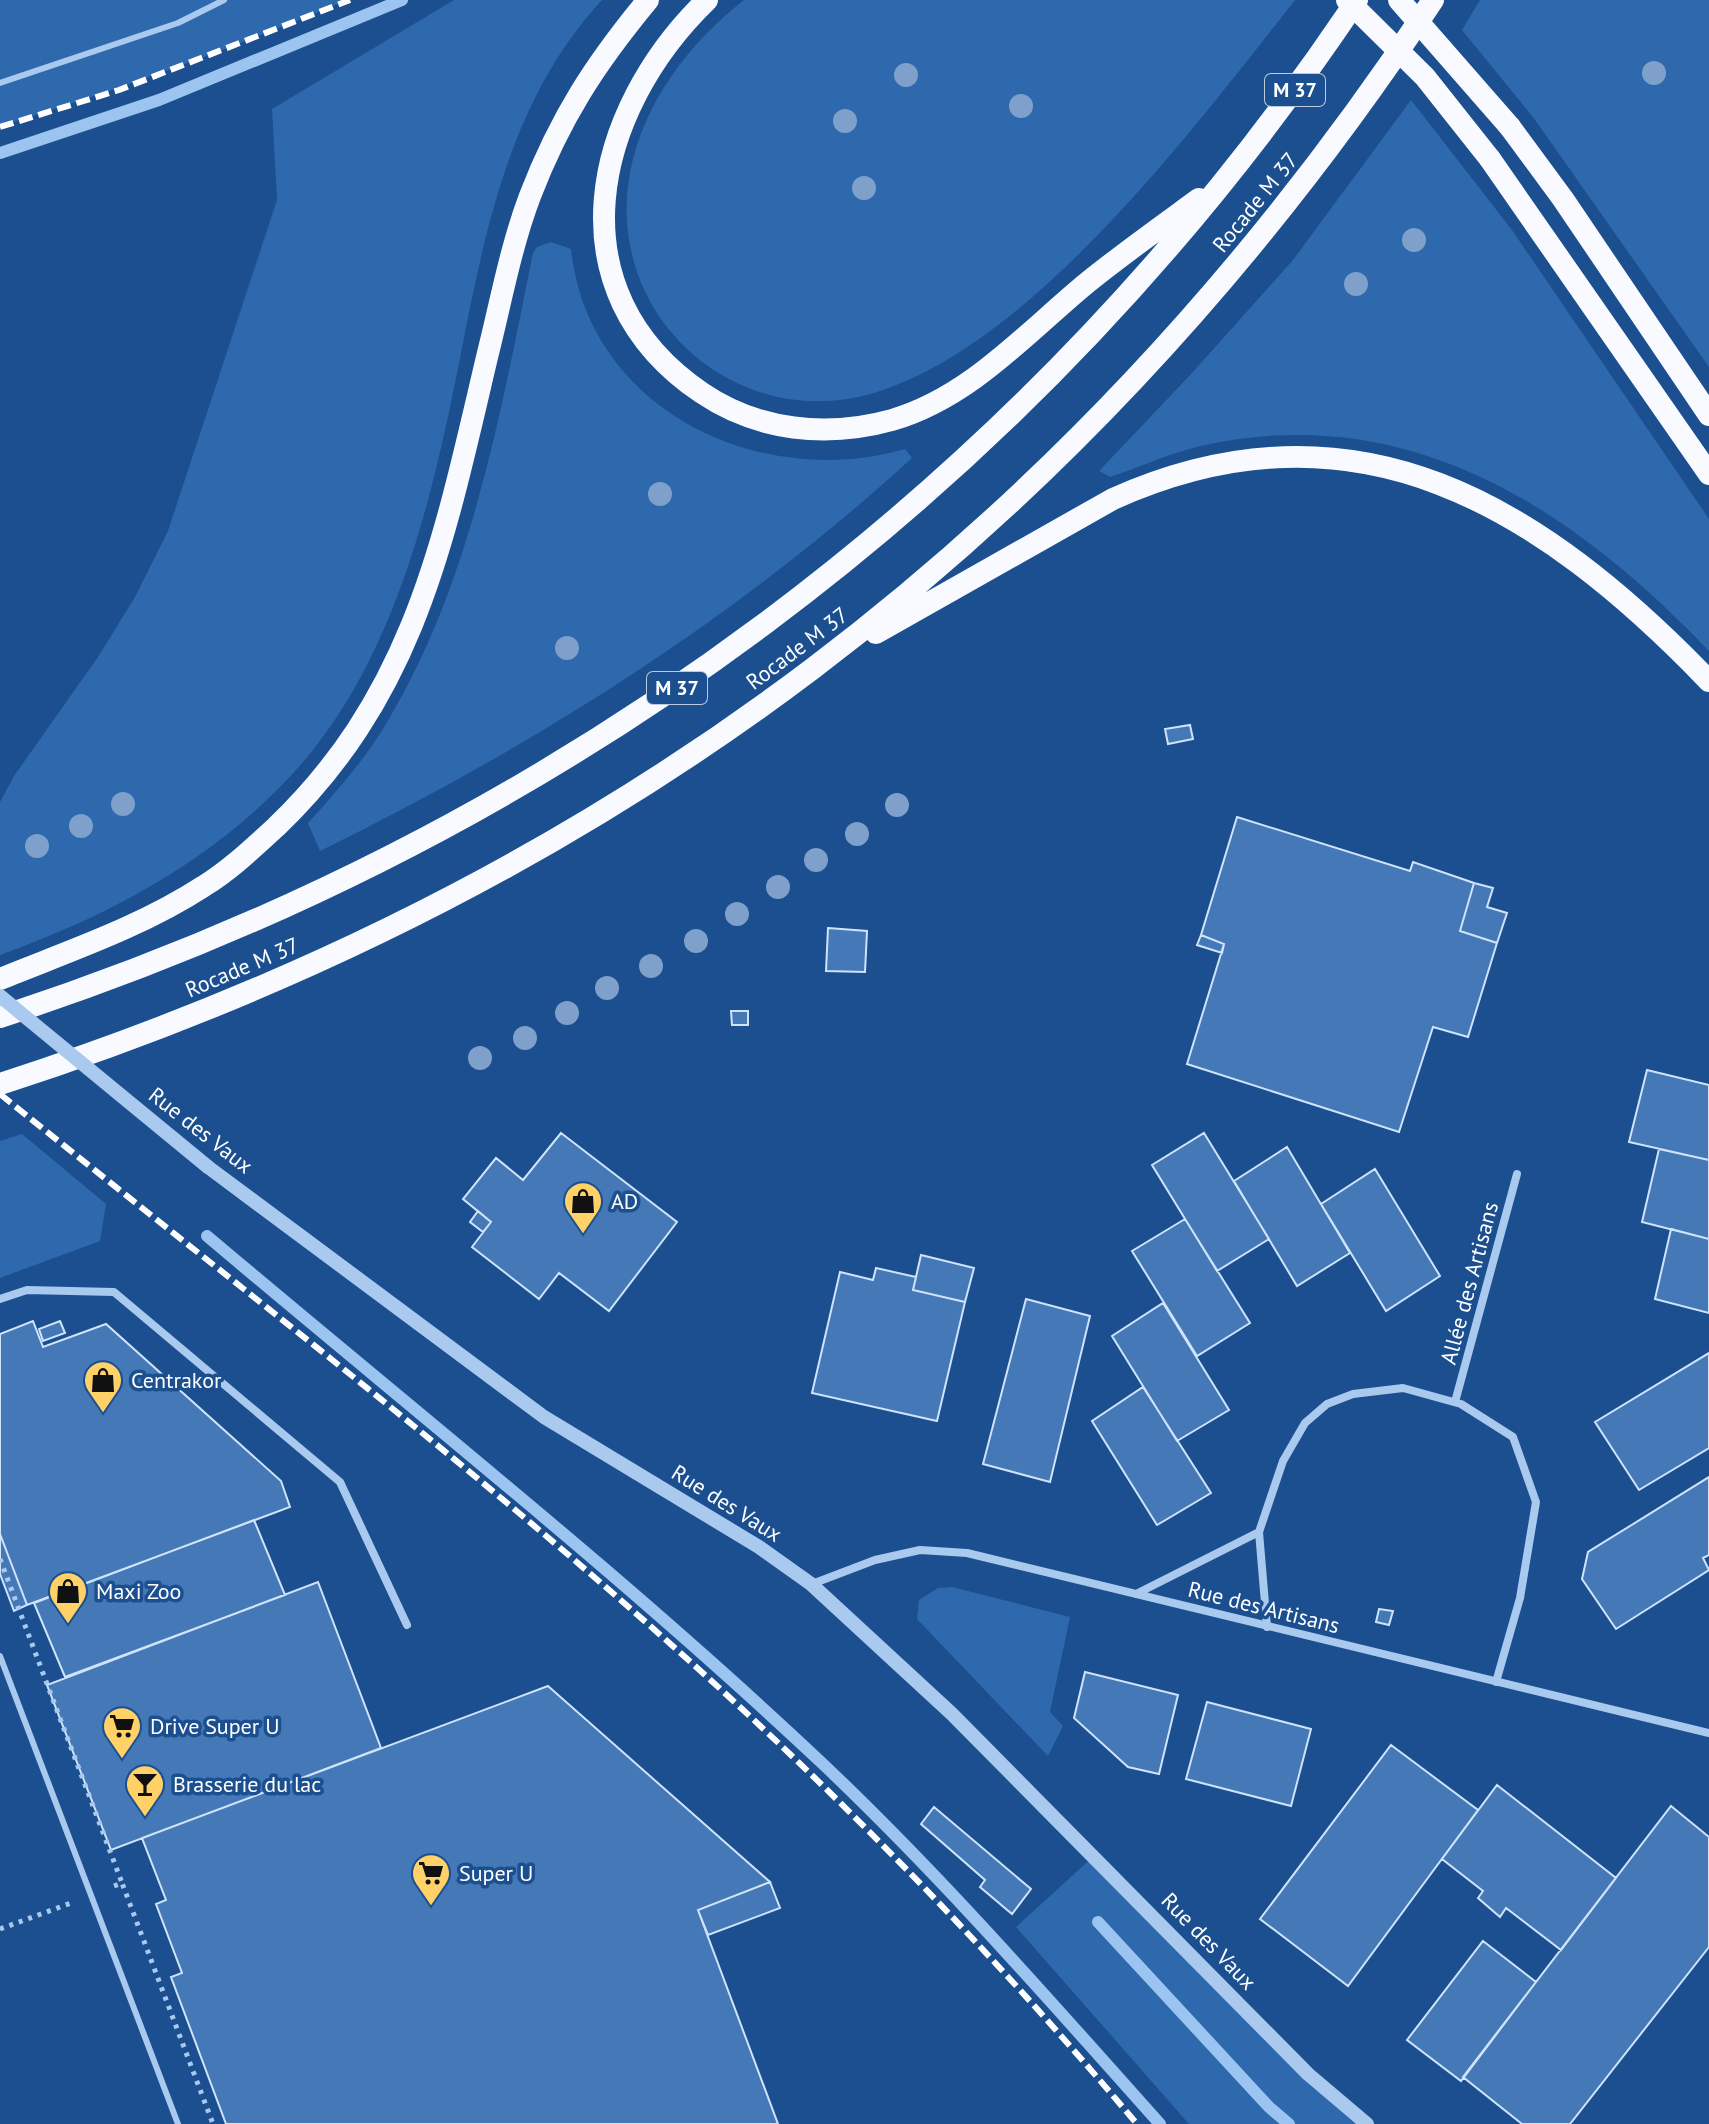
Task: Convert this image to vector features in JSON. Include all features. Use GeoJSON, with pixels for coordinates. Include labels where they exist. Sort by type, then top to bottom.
{"type":"FeatureCollection","features":[{"type":"Feature","properties":{"kind":"highway"},"geometry":{"type":"LineString","coordinates":[[0,979],[111,934],[205,885],[251,851],[343,755],[388,681],[423,602],[529,199],[560,125],[598,61],[648,0]]}},
{"type":"Feature","properties":{"kind":"highway"},"geometry":{"type":"LineString","coordinates":[[707,0],[681,25],[638,85],[617,133],[605,177],[603,225],[612,279],[636,331],[674,374],[726,409],[785,428],[846,429],[894,419],[936,401],[1011,350],[1088,282],[1229,176]]}},
{"type":"Feature","properties":{"kind":"highway"},"geometry":{"type":"LineString","coordinates":[[1347,0],[1425,77],[1490,159],[1709,474]]}},
{"type":"Feature","properties":{"kind":"highway","name":"Rocade M 37"},"geometry":{"type":"LineString","coordinates":[[0,1017],[190,948],[363,872],[515,790],[680,686],[833,573],[956,468],[1071,355],[1229,176],[1357,0]]}},
{"type":"Feature","properties":{"kind":"highway"},"geometry":{"type":"LineString","coordinates":[[1399,0],[1510,127],[1709,415]]}},
{"type":"Feature","properties":{"kind":"highway","name":"Rocade M 37"},"geometry":{"type":"LineString","coordinates":[[0,1084],[163,1028],[390,930],[607,811],[687,759],[809,672],[936,571],[999,514],[1154,359],[1287,205],[1371,94],[1433,0]]}},
{"type":"Feature","properties":{"kind":"highway"},"geometry":{"type":"LineString","coordinates":[[809,672],[1113,499],[1152,482],[1219,463],[1264,457],[1318,457],[1372,464],[1439,484],[1521,522],[1583,564],[1661,632],[1709,681]]}},
{"type":"Feature","properties":{"kind":"street","name":"Rue des Vaux"},"geometry":{"type":"LineString","coordinates":[[0,996],[208,1167],[544,1417],[759,1547],[811,1584],[942,1704],[1308,2074],[1367,2124]]}},
{"type":"Feature","properties":{"kind":"street","name":"Allée des Artisans"},"geometry":{"type":"LineString","coordinates":[[1455,1402],[1517,1174]]}},
{"type":"Feature","properties":{"kind":"street"},"geometry":{"type":"LineString","coordinates":[[0,1299],[27,1290],[114,1292],[340,1482],[407,1625]]}},
{"type":"Feature","properties":{"kind":"street"},"geometry":{"type":"LineString","coordinates":[[1267,1627],[1259,1532],[1283,1461],[1305,1423],[1327,1404],[1353,1394],[1403,1388],[1455,1402],[1513,1437],[1536,1502],[1520,1598],[1496,1682]]}},
{"type":"Feature","properties":{"kind":"street"},"geometry":{"type":"LineString","coordinates":[[1136,1594],[1259,1532]]}},
{"type":"Feature","properties":{"kind":"street","name":"Rue des Artisans"},"geometry":{"type":"LineString","coordinates":[[811,1584],[875,1560],[920,1550],[967,1553],[1709,1733]]}},
{"type":"Feature","properties":{"kind":"lane"},"geometry":{"type":"LineString","coordinates":[[0,83],[178,23],[204,13],[224,0]]}},
{"type":"Feature","properties":{"kind":"lane"},"geometry":{"type":"LineString","coordinates":[[0,1656],[178,2124]]}},
{"type":"Feature","properties":{"kind":"path"},"geometry":{"type":"LineString","coordinates":[[0,1559],[122,1883]]}},
{"type":"Feature","properties":{"kind":"shaded area"},"geometry":{"type":"Polygon","coordinates":[[[0,0],[347,0],[175,68],[0,126],[0,0]]]}},
{"type":"Feature","properties":{"kind":"shaded area"},"geometry":{"type":"Polygon","coordinates":[[[454,0],[602,0],[572,37],[547,76],[508,161],[482,251],[426,509],[389,617],[365,669],[337,717],[303,762],[238,826],[202,854],[125,901],[0,955],[0,802],[14,776],[98,657],[135,597],[168,531],[277,200],[272,109],[454,0]]]}},
{"type":"Feature","properties":{"kind":"shaded area"},"geometry":{"type":"Polygon","coordinates":[[[744,0],[1295,0],[1162,165],[1110,223],[1055,277],[999,325],[941,363],[883,390],[831,401],[781,397],[734,382],[694,355],[661,319],[638,276],[627,227],[630,173],[636,147],[657,99],[687,55],[744,0]]]}},
{"type":"Feature","properties":{"kind":"shaded area"},"geometry":{"type":"Polygon","coordinates":[[[1480,0],[1709,0],[1709,367],[1533,117],[1462,30],[1480,0]]]}},
{"type":"Feature","properties":{"kind":"shaded area"},"geometry":{"type":"Polygon","coordinates":[[[1411,100],[1512,230],[1709,519],[1709,651],[1656,599],[1601,552],[1543,511],[1481,477],[1417,453],[1348,438],[1277,435],[1189,449],[1110,477],[1099,471],[1293,260],[1411,100]]]}},
{"type":"Feature","properties":{"kind":"shaded area"},"geometry":{"type":"Polygon","coordinates":[[[551,242],[571,249],[584,306],[610,354],[646,394],[690,425],[740,447],[794,458],[850,459],[905,449],[912,458],[775,573],[630,676],[478,768],[320,851],[308,823],[352,772],[390,717],[418,664],[442,608],[480,492],[533,253],[537,247],[551,242]]]}},
{"type":"Feature","properties":{"kind":"shaded area"},"geometry":{"type":"Polygon","coordinates":[[[22,1134],[106,1204],[100,1241],[0,1278],[0,1141],[22,1134]]]}},
{"type":"Feature","properties":{"kind":"shaded area"},"geometry":{"type":"Polygon","coordinates":[[[952,1587],[1070,1617],[1050,1712],[1063,1726],[1048,1756],[917,1619],[919,1600],[938,1588],[952,1587]]]}},
{"type":"Feature","properties":{"kind":"shaded area"},"geometry":{"type":"Polygon","coordinates":[[[1095,1855],[1367,2124],[1189,2124],[1016,1927],[1095,1855]]]}},
{"type":"Feature","properties":{"kind":"building"},"geometry":{"type":"Polygon","coordinates":[[[1190,725],[1193,739],[1168,744],[1165,729],[1190,725]]]}},
{"type":"Feature","properties":{"kind":"building"},"geometry":{"type":"Polygon","coordinates":[[[1237,817],[1410,871],[1413,862],[1474,883],[1460,931],[1497,943],[1468,1037],[1433,1027],[1399,1132],[1187,1064],[1224,944],[1201,935],[1237,817]]]}},
{"type":"Feature","properties":{"kind":"building"},"geometry":{"type":"Polygon","coordinates":[[[1474,883],[1493,888],[1487,907],[1507,913],[1497,943],[1460,931],[1474,883]]]}},
{"type":"Feature","properties":{"kind":"building"},"geometry":{"type":"Polygon","coordinates":[[[828,928],[867,931],[865,972],[826,971],[828,928]]]}},
{"type":"Feature","properties":{"kind":"building"},"geometry":{"type":"Polygon","coordinates":[[[1201,935],[1224,944],[1222,953],[1197,945],[1201,935]]]}},
{"type":"Feature","properties":{"kind":"building"},"geometry":{"type":"Polygon","coordinates":[[[731,1011],[748,1011],[748,1025],[732,1025],[731,1011]]]}},
{"type":"Feature","properties":{"kind":"building"},"geometry":{"type":"Polygon","coordinates":[[[1647,1070],[1709,1085],[1709,1160],[1629,1142],[1647,1070]]]}},
{"type":"Feature","properties":{"kind":"building"},"geometry":{"type":"Polygon","coordinates":[[[561,1133],[677,1222],[609,1311],[559,1273],[539,1299],[472,1247],[491,1222],[463,1199],[496,1158],[523,1180],[561,1133]]]}},
{"type":"Feature","properties":{"kind":"building"},"geometry":{"type":"Polygon","coordinates":[[[1204,1133],[1269,1239],[1217,1271],[1152,1165],[1204,1133]]]}},
{"type":"Feature","properties":{"kind":"building"},"geometry":{"type":"Polygon","coordinates":[[[1287,1147],[1350,1253],[1297,1286],[1234,1181],[1287,1147]]]}},
{"type":"Feature","properties":{"kind":"building"},"geometry":{"type":"Polygon","coordinates":[[[1659,1149],[1709,1160],[1709,1239],[1642,1222],[1659,1149]]]}},
{"type":"Feature","properties":{"kind":"building"},"geometry":{"type":"Polygon","coordinates":[[[1375,1169],[1440,1276],[1386,1311],[1321,1204],[1375,1169]]]}},
{"type":"Feature","properties":{"kind":"building"},"geometry":{"type":"Polygon","coordinates":[[[478,1211],[491,1222],[483,1232],[470,1222],[478,1211]]]}},
{"type":"Feature","properties":{"kind":"building"},"geometry":{"type":"Polygon","coordinates":[[[1185,1219],[1250,1323],[1197,1356],[1132,1251],[1185,1219]]]}},
{"type":"Feature","properties":{"kind":"building"},"geometry":{"type":"Polygon","coordinates":[[[1671,1229],[1709,1239],[1709,1313],[1655,1299],[1671,1229]]]}},
{"type":"Feature","properties":{"kind":"building"},"geometry":{"type":"Polygon","coordinates":[[[921,1255],[974,1268],[965,1302],[913,1290],[921,1255]]]}},
{"type":"Feature","properties":{"kind":"building"},"geometry":{"type":"Polygon","coordinates":[[[876,1268],[916,1277],[913,1290],[965,1302],[937,1421],[812,1393],[840,1272],[873,1280],[876,1268]]]}},
{"type":"Feature","properties":{"kind":"building"},"geometry":{"type":"Polygon","coordinates":[[[1026,1299],[1090,1316],[1050,1482],[983,1464],[1026,1299]]]}},
{"type":"Feature","properties":{"kind":"building"},"geometry":{"type":"Polygon","coordinates":[[[1163,1303],[1229,1410],[1177,1441],[1112,1336],[1163,1303]]]}},
{"type":"Feature","properties":{"kind":"building","name":"Centrakor"},"geometry":{"type":"Polygon","coordinates":[[[33,1321],[43,1347],[106,1324],[281,1481],[290,1507],[27,1605],[0,1534],[0,1334],[33,1321]]]}},
{"type":"Feature","properties":{"kind":"building"},"geometry":{"type":"Polygon","coordinates":[[[60,1321],[65,1333],[43,1341],[39,1329],[60,1321]]]}},
{"type":"Feature","properties":{"kind":"building"},"geometry":{"type":"Polygon","coordinates":[[[1709,1353],[1709,1448],[1639,1490],[1595,1422],[1709,1353]]]}},
{"type":"Feature","properties":{"kind":"building"},"geometry":{"type":"Polygon","coordinates":[[[1143,1387],[1211,1493],[1157,1525],[1092,1421],[1143,1387]]]}},
{"type":"Feature","properties":{"kind":"building"},"geometry":{"type":"Polygon","coordinates":[[[1709,1477],[1709,1555],[1703,1558],[1709,1570],[1616,1629],[1582,1579],[1588,1552],[1709,1477]]]}},
{"type":"Feature","properties":{"kind":"building"},"geometry":{"type":"Polygon","coordinates":[[[254,1520],[285,1595],[65,1677],[34,1603],[254,1520]]]}},
{"type":"Feature","properties":{"kind":"building"},"geometry":{"type":"Polygon","coordinates":[[[0,1534],[27,1605],[14,1611],[0,1574],[0,1534]]]}},
{"type":"Feature","properties":{"kind":"building"},"geometry":{"type":"Polygon","coordinates":[[[318,1582],[381,1748],[111,1850],[47,1685],[318,1582]]]}},
{"type":"Feature","properties":{"kind":"building"},"geometry":{"type":"Polygon","coordinates":[[[1379,1609],[1393,1611],[1389,1625],[1376,1622],[1379,1609]]]}},
{"type":"Feature","properties":{"kind":"building"},"geometry":{"type":"Polygon","coordinates":[[[1085,1672],[1178,1695],[1159,1774],[1128,1767],[1074,1718],[1085,1672]]]}},
{"type":"Feature","properties":{"kind":"building","name":"Super U"},"geometry":{"type":"Polygon","coordinates":[[[548,1686],[770,1882],[698,1910],[778,2124],[226,2124],[171,1977],[182,1973],[156,1904],[166,1900],[142,1838],[548,1686]]]}},
{"type":"Feature","properties":{"kind":"building"},"geometry":{"type":"Polygon","coordinates":[[[1207,1702],[1311,1729],[1291,1806],[1186,1779],[1207,1702]]]}},
{"type":"Feature","properties":{"kind":"building"},"geometry":{"type":"Polygon","coordinates":[[[1391,1745],[1478,1810],[1348,1986],[1260,1919],[1391,1745]]]}},
{"type":"Feature","properties":{"kind":"building"},"geometry":{"type":"Polygon","coordinates":[[[1497,1785],[1616,1878],[1561,1950],[1506,1908],[1500,1917],[1478,1898],[1483,1891],[1442,1859],[1497,1785]]]}},
{"type":"Feature","properties":{"kind":"building"},"geometry":{"type":"Polygon","coordinates":[[[1671,1806],[1709,1837],[1709,1947],[1570,2124],[1522,2124],[1463,2077],[1671,1806]]]}},
{"type":"Feature","properties":{"kind":"building"},"geometry":{"type":"Polygon","coordinates":[[[934,1807],[1031,1889],[1012,1914],[980,1887],[985,1880],[921,1824],[934,1807]]]}},
{"type":"Feature","properties":{"kind":"building"},"geometry":{"type":"Polygon","coordinates":[[[770,1882],[780,1908],[708,1935],[698,1910],[770,1882]]]}},
{"type":"Feature","properties":{"kind":"building"},"geometry":{"type":"Polygon","coordinates":[[[1483,1941],[1536,1982],[1461,2081],[1407,2040],[1483,1941]]]}},
{"type":"Feature","properties":{"kind":"waterway"},"geometry":{"type":"LineString","coordinates":[[0,153],[159,100],[402,0]]}},
{"type":"Feature","properties":{"kind":"waterway"},"geometry":{"type":"LineString","coordinates":[[207,1236],[674,1628],[824,1765],[954,1896],[1160,2124]]}},
{"type":"Feature","properties":{"kind":"waterway"},"geometry":{"type":"LineString","coordinates":[[1098,1922],[1269,2107],[1289,2124]]}},
{"type":"Feature","properties":{"kind":"railway"},"geometry":{"type":"LineString","coordinates":[[0,127],[119,90],[350,0]]}},
{"type":"Feature","properties":{"kind":"railway"},"geometry":{"type":"LineString","coordinates":[[0,1094],[426,1436],[675,1648],[797,1761],[915,1878],[1028,1999],[1137,2124]]}},
{"type":"Feature","properties":{"kind":"place","name":"AD"},"geometry":{"type":"Point","coordinates":[583,1235]}},
{"type":"Feature","properties":{"kind":"place","name":"Centrakor"},"geometry":{"type":"Point","coordinates":[103,1414]}},
{"type":"Feature","properties":{"kind":"place","name":"Maxi Zoo"},"geometry":{"type":"Point","coordinates":[68,1625]}},
{"type":"Feature","properties":{"kind":"place","name":"Drive Super U"},"geometry":{"type":"Point","coordinates":[122,1760]}},
{"type":"Feature","properties":{"kind":"place","name":"Brasserie du lac"},"geometry":{"type":"Point","coordinates":[145,1818]}},
{"type":"Feature","properties":{"kind":"place","name":"Super U"},"geometry":{"type":"Point","coordinates":[431,1907]}}]}
